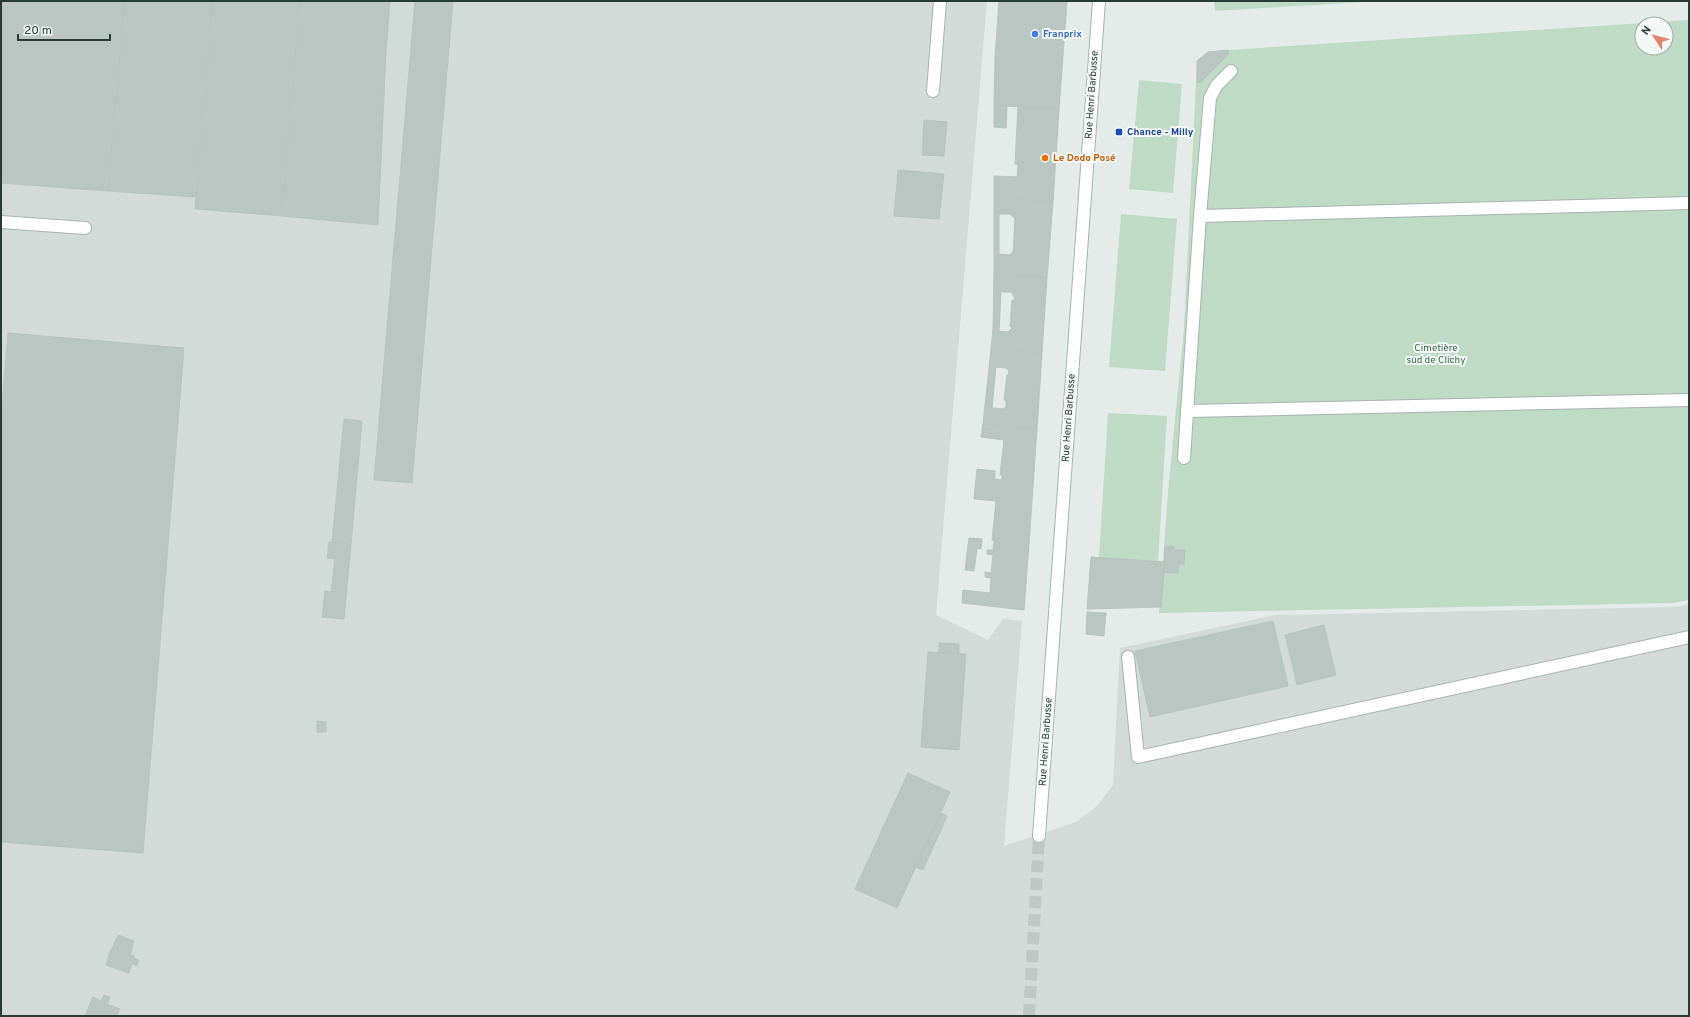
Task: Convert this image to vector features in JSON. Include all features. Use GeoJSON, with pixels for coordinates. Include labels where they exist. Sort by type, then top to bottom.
{"type":"FeatureCollection","features":[{"type":"Feature","properties":{"kind":"street"},"geometry":{"type":"LineString","coordinates":[[933,91],[940,1]]}},
{"type":"Feature","properties":{"kind":"street","name":"Rue Henri Barbusse"},"geometry":{"type":"LineString","coordinates":[[1039,836],[1099,1]]}},
{"type":"Feature","properties":{"kind":"street"},"geometry":{"type":"LineString","coordinates":[[1184,458],[1200,216],[1210,98],[1217,85],[1231,71]]}},
{"type":"Feature","properties":{"kind":"street"},"geometry":{"type":"LineString","coordinates":[[1200,216],[1689,203]]}},
{"type":"Feature","properties":{"kind":"street"},"geometry":{"type":"LineString","coordinates":[[1,222],[85,228]]}},
{"type":"Feature","properties":{"kind":"street"},"geometry":{"type":"LineString","coordinates":[[1187,411],[1689,400]]}},
{"type":"Feature","properties":{"kind":"street"},"geometry":{"type":"LineString","coordinates":[[1128,657],[1138,757],[1689,637]]}},
{"type":"Feature","properties":{"kind":"shaded area"},"geometry":{"type":"Polygon","coordinates":[[[1,1],[987,1],[936,615],[988,640],[1003,619],[1022,621],[1004,846],[1076,822],[1097,806],[1113,785],[1120,648],[1276,615],[1676,607],[1689,604],[1689,1016],[1,1016],[1,1]]]}},
{"type":"Feature","properties":{"kind":"green space"},"geometry":{"type":"Polygon","coordinates":[[[1214,1],[1379,1],[1215,11],[1214,1]]]}},
{"type":"Feature","properties":{"kind":"green space","name":"Cimetière sud de Clichy"},"geometry":{"type":"Polygon","coordinates":[[[1689,20],[1689,600],[1673,603],[1159,613],[1169,481],[1184,329],[1197,61],[1208,52],[1634,24],[1634,56],[1674,56],[1674,21],[1689,20]]]}},
{"type":"Feature","properties":{"kind":"green space"},"geometry":{"type":"Polygon","coordinates":[[[1139,80],[1182,84],[1173,193],[1129,189],[1139,80]]]}},
{"type":"Feature","properties":{"kind":"green space"},"geometry":{"type":"Polygon","coordinates":[[[1121,214],[1177,219],[1165,371],[1109,367],[1121,214]]]}},
{"type":"Feature","properties":{"kind":"green space"},"geometry":{"type":"Polygon","coordinates":[[[1108,413],[1167,416],[1158,561],[1099,558],[1108,413]]]}},
{"type":"Feature","properties":{"kind":"building"},"geometry":{"type":"Polygon","coordinates":[[[1,1],[125,1],[108,191],[1,183],[1,1]]]}},
{"type":"Feature","properties":{"kind":"building"},"geometry":{"type":"Polygon","coordinates":[[[125,1],[213,1],[196,197],[108,191],[125,1]]]}},
{"type":"Feature","properties":{"kind":"building"},"geometry":{"type":"Polygon","coordinates":[[[213,1],[300,1],[282,216],[195,209],[213,1]]]}},
{"type":"Feature","properties":{"kind":"building"},"geometry":{"type":"Polygon","coordinates":[[[300,1],[390,1],[386,51],[378,225],[282,216],[300,1]]]}},
{"type":"Feature","properties":{"kind":"building"},"geometry":{"type":"Polygon","coordinates":[[[415,1],[453,1],[412,483],[374,480],[415,1]]]}},
{"type":"Feature","properties":{"kind":"building"},"geometry":{"type":"Polygon","coordinates":[[[999,1],[1067,1],[1059,110],[994,105],[995,57],[999,1]]]}},
{"type":"Feature","properties":{"kind":"building"},"geometry":{"type":"Polygon","coordinates":[[[1228,50],[1228,55],[1200,83],[1197,82],[1197,61],[1208,52],[1228,50]]]}},
{"type":"Feature","properties":{"kind":"building"},"geometry":{"type":"Polygon","coordinates":[[[994,105],[1007,106],[1006,128],[994,127],[994,105]]]}},
{"type":"Feature","properties":{"kind":"building"},"geometry":{"type":"Polygon","coordinates":[[[1018,106],[1059,110],[1053,202],[994,197],[994,176],[1017,177],[1018,164],[1015,164],[1018,106]]]}},
{"type":"Feature","properties":{"kind":"building"},"geometry":{"type":"Polygon","coordinates":[[[924,120],[947,122],[944,156],[922,155],[924,120]]]}},
{"type":"Feature","properties":{"kind":"building"},"geometry":{"type":"Polygon","coordinates":[[[898,170],[944,174],[939,219],[894,216],[898,170]]]}},
{"type":"Feature","properties":{"kind":"building"},"geometry":{"type":"Polygon","coordinates":[[[994,197],[1053,202],[1047,278],[994,273],[994,197]],[[999,214],[999,254],[1009,255],[1013,252],[1015,219],[1010,214],[999,214]]]}},
{"type":"Feature","properties":{"kind":"building"},"geometry":{"type":"Polygon","coordinates":[[[994,273],[1047,278],[1042,353],[991,349],[993,329],[994,273]],[[1001,292],[999,331],[1008,332],[1012,328],[1010,326],[1012,300],[1015,300],[1012,292],[1001,292]]]}},
{"type":"Feature","properties":{"kind":"building"},"geometry":{"type":"Polygon","coordinates":[[[8,333],[184,348],[143,853],[1,842],[1,417],[8,333]]]}},
{"type":"Feature","properties":{"kind":"building"},"geometry":{"type":"Polygon","coordinates":[[[991,349],[1042,353],[1037,429],[983,424],[991,349]],[[996,367],[992,408],[1004,409],[1006,406],[1006,400],[1004,400],[1007,375],[1009,371],[1006,368],[996,367]]]}},
{"type":"Feature","properties":{"kind":"building"},"geometry":{"type":"Polygon","coordinates":[[[344,419],[362,421],[351,544],[332,542],[344,419]]]}},
{"type":"Feature","properties":{"kind":"building"},"geometry":{"type":"Polygon","coordinates":[[[983,424],[1037,429],[1029,544],[992,540],[996,501],[974,499],[977,469],[995,471],[995,479],[1002,480],[1002,475],[1000,475],[1004,440],[981,437],[983,424]]]}},
{"type":"Feature","properties":{"kind":"building"},"geometry":{"type":"Polygon","coordinates":[[[969,538],[982,539],[981,549],[977,548],[974,571],[965,570],[969,538]]]}},
{"type":"Feature","properties":{"kind":"building"},"geometry":{"type":"Polygon","coordinates":[[[994,541],[1029,544],[1024,610],[962,603],[963,590],[990,593],[991,578],[985,577],[985,572],[991,573],[993,555],[987,554],[987,550],[993,550],[994,541]]]}},
{"type":"Feature","properties":{"kind":"building"},"geometry":{"type":"Polygon","coordinates":[[[329,542],[351,544],[344,619],[322,617],[325,591],[331,592],[335,559],[327,558],[329,542]]]}},
{"type":"Feature","properties":{"kind":"building"},"geometry":{"type":"Polygon","coordinates":[[[1165,546],[1174,546],[1174,550],[1185,550],[1184,564],[1179,564],[1178,573],[1164,572],[1165,546]]]}},
{"type":"Feature","properties":{"kind":"building"},"geometry":{"type":"Polygon","coordinates":[[[1091,557],[1165,562],[1161,607],[1087,609],[1091,557]]]}},
{"type":"Feature","properties":{"kind":"building"},"geometry":{"type":"Polygon","coordinates":[[[1087,612],[1106,613],[1104,636],[1086,634],[1087,612]]]}},
{"type":"Feature","properties":{"kind":"building"},"geometry":{"type":"Polygon","coordinates":[[[1273,621],[1288,686],[1150,717],[1135,651],[1273,621]]]}},
{"type":"Feature","properties":{"kind":"building"},"geometry":{"type":"Polygon","coordinates":[[[1324,625],[1336,675],[1297,685],[1285,635],[1324,625]]]}},
{"type":"Feature","properties":{"kind":"building"},"geometry":{"type":"Polygon","coordinates":[[[939,643],[959,644],[959,654],[939,653],[939,643]]]}},
{"type":"Feature","properties":{"kind":"building"},"geometry":{"type":"Polygon","coordinates":[[[928,652],[966,654],[959,750],[921,747],[928,652]]]}},
{"type":"Feature","properties":{"kind":"building"},"geometry":{"type":"Polygon","coordinates":[[[317,721],[326,722],[326,732],[317,732],[317,721]]]}},
{"type":"Feature","properties":{"kind":"building"},"geometry":{"type":"Polygon","coordinates":[[[908,773],[950,792],[897,908],[855,889],[908,773]]]}},
{"type":"Feature","properties":{"kind":"building"},"geometry":{"type":"Polygon","coordinates":[[[941,813],[947,816],[923,870],[916,867],[941,813]]]}},
{"type":"Feature","properties":{"kind":"building"},"geometry":{"type":"Polygon","coordinates":[[[118,935],[134,941],[131,955],[112,949],[118,935]]]}},
{"type":"Feature","properties":{"kind":"building"},"geometry":{"type":"Polygon","coordinates":[[[111,949],[134,956],[134,958],[139,960],[137,966],[132,964],[129,973],[106,965],[111,949]]]}},
{"type":"Feature","properties":{"kind":"building"},"geometry":{"type":"Polygon","coordinates":[[[104,995],[110,997],[107,1004],[120,1009],[117,1016],[85,1016],[93,997],[101,1001],[104,995]]]}},
{"type":"Feature","properties":{"kind":"tunnel"},"geometry":{"type":"LineString","coordinates":[[1029,1016],[1039,836]]}},
{"type":"Feature","properties":{"kind":"place","name":"Franprix"},"geometry":{"type":"Point","coordinates":[1035,34]}},
{"type":"Feature","properties":{"kind":"place","name":"Chance - Milly"},"geometry":{"type":"Point","coordinates":[1119,132]}},
{"type":"Feature","properties":{"kind":"place","name":"Le Dodo Posé"},"geometry":{"type":"Point","coordinates":[1045,158]}}]}
